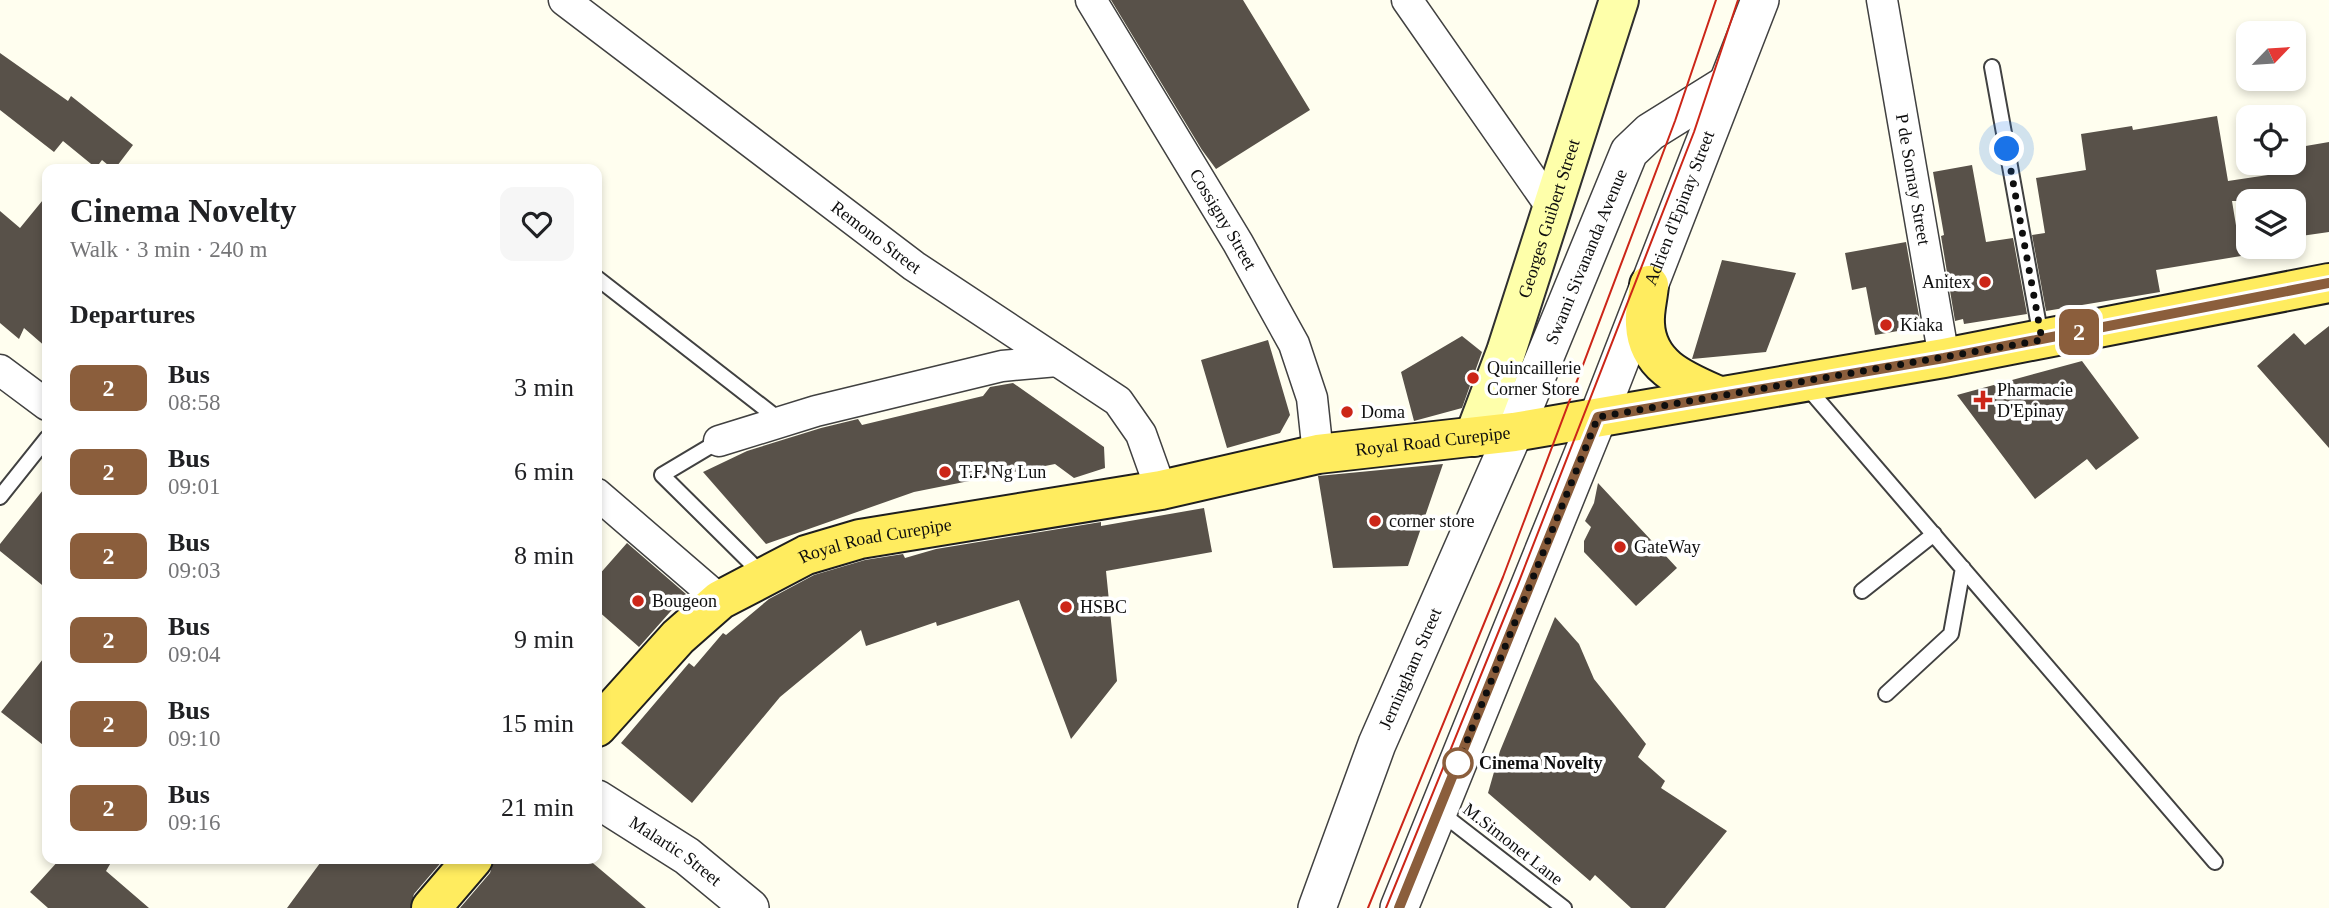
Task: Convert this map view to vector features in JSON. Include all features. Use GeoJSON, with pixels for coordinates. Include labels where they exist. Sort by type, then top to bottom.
{"type":"FeatureCollection","features":[{"type":"Feature","properties":{"kind":"main road","name":"Georges Guibert Street"},"geometry":{"type":"LineString","coordinates":[[1474,437],[1506,352],[1619,0]]}},
{"type":"Feature","properties":{"kind":"main road","name":"Royal Road Curepipe"},"geometry":{"type":"LineString","coordinates":[[602,722],[678,638],[720,600],[806,555],[860,539],[1161,491],[1318,454],[1514,432],[1944,358],[2329,283]]}},
{"type":"Feature","properties":{"kind":"main road"},"geometry":{"type":"LineString","coordinates":[[1649,285],[1645,325],[1651,348],[1663,366],[1678,378],[1719,396]]}},
{"type":"Feature","properties":{"kind":"main road"},"geometry":{"type":"LineString","coordinates":[[431,908],[469,864]]}},
{"type":"Feature","properties":{"kind":"street","name":"Remono Street"},"geometry":{"type":"LineString","coordinates":[[564,0],[914,266],[1118,401],[1141,434],[1161,491]]}},
{"type":"Feature","properties":{"kind":"street","name":"Cossigny Street"},"geometry":{"type":"LineString","coordinates":[[1091,0],[1238,243],[1294,344],[1312,398],[1318,454]]}},
{"type":"Feature","properties":{"kind":"street"},"geometry":{"type":"LineString","coordinates":[[1406,0],[1552,208]]}},
{"type":"Feature","properties":{"kind":"street","name":"Adrien d'Epinay Street"},"geometry":{"type":"LineString","coordinates":[[1598,417],[1760,0]]}},
{"type":"Feature","properties":{"kind":"street","name":"P de Sornay Street"},"geometry":{"type":"LineString","coordinates":[[1882,0],[1944,358]]}},
{"type":"Feature","properties":{"kind":"street","name":"Swami Sivananda Avenue"},"geometry":{"type":"LineString","coordinates":[[1514,432],[1629,152],[1650,132],[1727,84]]}},
{"type":"Feature","properties":{"kind":"street"},"geometry":{"type":"LineString","coordinates":[[719,441],[816,411],[1002,366],[1057,361]]}},
{"type":"Feature","properties":{"kind":"street"},"geometry":{"type":"LineString","coordinates":[[0,370],[42,401]]}},
{"type":"Feature","properties":{"kind":"street"},"geometry":{"type":"LineString","coordinates":[[1399,908],[1598,417]]}},
{"type":"Feature","properties":{"kind":"street","name":"Jerningham Street"},"geometry":{"type":"LineString","coordinates":[[1317,908],[1377,744],[1514,432]]}},
{"type":"Feature","properties":{"kind":"street"},"geometry":{"type":"LineString","coordinates":[[602,499],[720,600]]}},
{"type":"Feature","properties":{"kind":"street","name":"Malartic Street"},"geometry":{"type":"LineString","coordinates":[[602,802],[687,856],[750,908]]}},
{"type":"Feature","properties":{"kind":"lane"},"geometry":{"type":"LineString","coordinates":[[1992,67],[2042,340]]}},
{"type":"Feature","properties":{"kind":"lane"},"geometry":{"type":"LineString","coordinates":[[602,282],[782,422]]}},
{"type":"Feature","properties":{"kind":"lane"},"geometry":{"type":"LineString","coordinates":[[1803,382],[2215,862]]}},
{"type":"Feature","properties":{"kind":"lane"},"geometry":{"type":"LineString","coordinates":[[719,441],[662,475],[764,576]]}},
{"type":"Feature","properties":{"kind":"lane"},"geometry":{"type":"LineString","coordinates":[[0,498],[42,444]]}},
{"type":"Feature","properties":{"kind":"lane"},"geometry":{"type":"LineString","coordinates":[[1862,590],[1934,534]]}},
{"type":"Feature","properties":{"kind":"lane"},"geometry":{"type":"LineString","coordinates":[[1886,694],[1951,635],[1963,568]]}},
{"type":"Feature","properties":{"kind":"lane","name":"M.Simonet Lane"},"geometry":{"type":"LineString","coordinates":[[1438,811],[1564,908]]}},
{"type":"Feature","properties":{"kind":"building"},"geometry":{"type":"Polygon","coordinates":[[[1111,0],[1243,0],[1310,110],[1216,169],[1111,0]]]}},
{"type":"Feature","properties":{"kind":"building"},"geometry":{"type":"Polygon","coordinates":[[[0,53],[68,101],[71,96],[133,145],[119,164],[107,164],[102,160],[99,164],[91,164],[63,141],[54,152],[0,110],[0,53]]]}},
{"type":"Feature","properties":{"kind":"building"},"geometry":{"type":"Polygon","coordinates":[[[2217,116],[2228,181],[2268,175],[2306,175],[2306,146],[2329,142],[2329,232],[2306,235],[2306,189],[2236,189],[2236,201],[2232,201],[2236,225],[2236,257],[2156,270],[2160,292],[2046,311],[2032,235],[2045,233],[2036,178],[2086,170],[2081,134],[2132,126],[2133,130],[2217,116]]]}},
{"type":"Feature","properties":{"kind":"building"},"geometry":{"type":"Polygon","coordinates":[[[1972,165],[1986,242],[2013,238],[2027,314],[1964,324],[1963,319],[1955,321],[1933,172],[1972,165]]]}},
{"type":"Feature","properties":{"kind":"building"},"geometry":{"type":"Polygon","coordinates":[[[42,201],[42,344],[24,328],[19,339],[0,323],[0,211],[20,228],[42,201]]]}},
{"type":"Feature","properties":{"kind":"building"},"geometry":{"type":"Polygon","coordinates":[[[1906,242],[1921,327],[1875,335],[1866,287],[1852,290],[1845,253],[1906,242]]]}},
{"type":"Feature","properties":{"kind":"building"},"geometry":{"type":"Polygon","coordinates":[[[1722,260],[1796,273],[1766,352],[1692,359],[1722,260]]]}},
{"type":"Feature","properties":{"kind":"building"},"geometry":{"type":"Polygon","coordinates":[[[2329,326],[2329,448],[2257,366],[2294,333],[2305,345],[2329,326]]]}},
{"type":"Feature","properties":{"kind":"building"},"geometry":{"type":"Polygon","coordinates":[[[1462,336],[1482,352],[1462,408],[1414,421],[1401,372],[1462,336]]]}},
{"type":"Feature","properties":{"kind":"building"},"geometry":{"type":"Polygon","coordinates":[[[1268,340],[1290,415],[1280,433],[1227,448],[1201,360],[1268,340]]]}},
{"type":"Feature","properties":{"kind":"building"},"geometry":{"type":"Polygon","coordinates":[[[2082,361],[2139,438],[2096,470],[2087,459],[2035,499],[1957,395],[2082,361]]]}},
{"type":"Feature","properties":{"kind":"building"},"geometry":{"type":"Polygon","coordinates":[[[1013,383],[1104,447],[1105,468],[1074,478],[1055,464],[914,492],[766,544],[703,472],[747,451],[821,428],[858,419],[862,425],[983,396],[990,387],[1013,383]]]}},
{"type":"Feature","properties":{"kind":"building","name":"corner store"},"geometry":{"type":"Polygon","coordinates":[[[1443,464],[1408,566],[1333,568],[1318,476],[1443,464]]]}},
{"type":"Feature","properties":{"kind":"building","name":"GateWay"},"geometry":{"type":"Polygon","coordinates":[[[1598,483],[1677,568],[1636,606],[1584,552],[1584,541],[1591,527],[1585,521],[1594,503],[1598,483]]]}},
{"type":"Feature","properties":{"kind":"building"},"geometry":{"type":"Polygon","coordinates":[[[42,491],[42,585],[0,551],[0,544],[42,491]]]}},
{"type":"Feature","properties":{"kind":"building"},"geometry":{"type":"Polygon","coordinates":[[[1204,508],[1212,552],[1106,571],[1117,681],[1071,739],[1019,600],[937,626],[936,622],[866,646],[861,630],[780,697],[692,803],[621,743],[689,663],[694,667],[723,633],[726,635],[769,599],[814,575],[865,560],[903,554],[905,558],[936,549],[1101,522],[1101,526],[1204,508]]]}},
{"type":"Feature","properties":{"kind":"building","name":"Bougeon"},"geometry":{"type":"Polygon","coordinates":[[[627,543],[686,594],[639,647],[602,614],[602,571],[627,543]]]}},
{"type":"Feature","properties":{"kind":"building"},"geometry":{"type":"Polygon","coordinates":[[[1555,617],[1579,644],[1594,679],[1646,744],[1638,757],[1665,781],[1661,788],[1727,831],[1665,908],[1631,908],[1595,875],[1590,881],[1488,793],[1500,751],[1555,617]]]}},
{"type":"Feature","properties":{"kind":"building"},"geometry":{"type":"Polygon","coordinates":[[[42,660],[42,744],[1,712],[42,660]]]}},
{"type":"Feature","properties":{"kind":"building"},"geometry":{"type":"Polygon","coordinates":[[[55,864],[110,864],[106,871],[149,908],[48,908],[30,892],[55,864]]]}},
{"type":"Feature","properties":{"kind":"building"},"geometry":{"type":"Polygon","coordinates":[[[319,864],[440,864],[414,894],[410,908],[287,908],[319,864]]]}},
{"type":"Feature","properties":{"kind":"building"},"geometry":{"type":"Polygon","coordinates":[[[493,864],[594,864],[646,908],[460,908],[490,873],[493,864]]]}},
{"type":"Feature","properties":{"kind":"tram line"},"geometry":{"type":"LineString","coordinates":[[1368,908],[1503,577],[1675,121],[1716,0]]}},
{"type":"Feature","properties":{"kind":"tram line"},"geometry":{"type":"LineString","coordinates":[[1386,908],[1518,584],[1694,132],[1738,0]]}},
{"type":"Feature","properties":{"kind":"bus line","name":"2"},"geometry":{"type":"LineString","coordinates":[[1399,908],[1598,417],[1944,358],[2329,283]]}},
{"type":"Feature","properties":{"kind":"place","name":"Anitex"},"geometry":{"type":"Point","coordinates":[1985,282]}},
{"type":"Feature","properties":{"kind":"place","name":"Kiaka"},"geometry":{"type":"Point","coordinates":[1886,325]}},
{"type":"Feature","properties":{"kind":"place","name":"Quincaillerie Corner Store"},"geometry":{"type":"Point","coordinates":[1473,378]}},
{"type":"Feature","properties":{"kind":"place","name":"Pharmacie D'Epinay"},"geometry":{"type":"Point","coordinates":[1983,400]}},
{"type":"Feature","properties":{"kind":"place","name":"Doma"},"geometry":{"type":"Point","coordinates":[1347,412]}},
{"type":"Feature","properties":{"kind":"place","name":"T.F. Ng Lun"},"geometry":{"type":"Point","coordinates":[945,472]}},
{"type":"Feature","properties":{"kind":"place","name":"corner store"},"geometry":{"type":"Point","coordinates":[1375,521]}},
{"type":"Feature","properties":{"kind":"place","name":"GateWay"},"geometry":{"type":"Point","coordinates":[1620,547]}},
{"type":"Feature","properties":{"kind":"place","name":"Bougeon"},"geometry":{"type":"Point","coordinates":[638,601]}},
{"type":"Feature","properties":{"kind":"place","name":"HSBC"},"geometry":{"type":"Point","coordinates":[1066,607]}},
{"type":"Feature","properties":{"kind":"place","name":"Cinema Novelty"},"geometry":{"type":"Point","coordinates":[1458,763]}},
{"type":"Feature","properties":{"kind":"route"},"geometry":{"type":"LineString","coordinates":[[1458,763],[1598,417],[2042,340],[2007,149]]}}]}
